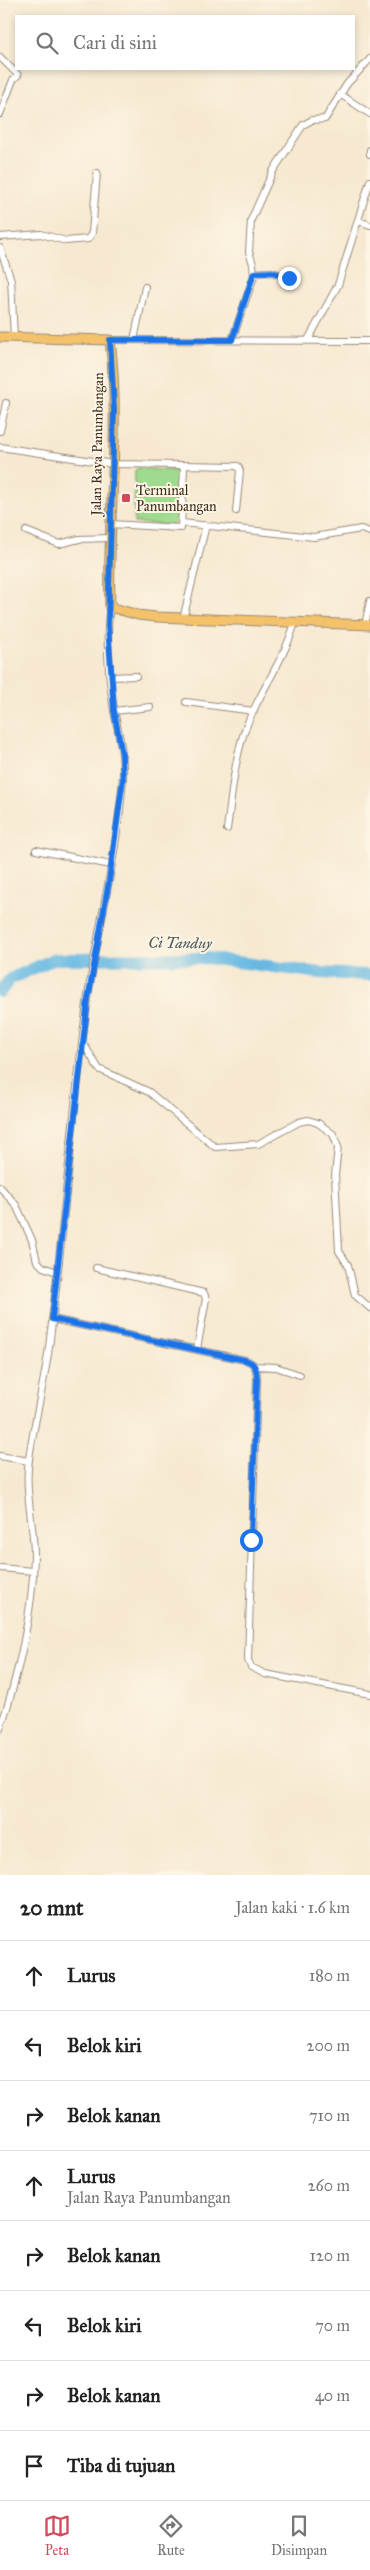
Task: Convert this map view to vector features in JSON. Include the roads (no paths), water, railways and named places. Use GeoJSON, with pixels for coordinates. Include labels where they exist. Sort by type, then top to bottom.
{"type":"FeatureCollection","features":[{"type":"Feature","properties":{"kind":"main road"},"geometry":{"type":"LineString","coordinates":[[0,338],[110,340]]}},
{"type":"Feature","properties":{"kind":"main road","name":"Jalan Raya Panumbangan"},"geometry":{"type":"LineString","coordinates":[[110,340],[113,380],[110,607]]}},
{"type":"Feature","properties":{"kind":"main road"},"geometry":{"type":"LineString","coordinates":[[110,607],[138,615],[368,625]]}},
{"type":"Feature","properties":{"kind":"street"},"geometry":{"type":"LineString","coordinates":[[0,57],[18,75],[14,80],[0,114]]}},
{"type":"Feature","properties":{"kind":"street"},"geometry":{"type":"LineString","coordinates":[[232,340],[254,273],[249,252],[251,220],[273,171],[304,125],[312,120],[325,119],[340,94],[370,59]]}},
{"type":"Feature","properties":{"kind":"street"},"geometry":{"type":"LineString","coordinates":[[340,94],[370,114]]}},
{"type":"Feature","properties":{"kind":"street"},"geometry":{"type":"LineString","coordinates":[[0,237],[41,234],[66,241],[88,239],[92,233],[97,173]]}},
{"type":"Feature","properties":{"kind":"street"},"geometry":{"type":"LineString","coordinates":[[308,340],[338,285],[370,181]]}},
{"type":"Feature","properties":{"kind":"street"},"geometry":{"type":"LineString","coordinates":[[359,221],[370,225]]}},
{"type":"Feature","properties":{"kind":"street"},"geometry":{"type":"LineString","coordinates":[[0,248],[11,280],[14,337]]}},
{"type":"Feature","properties":{"kind":"street"},"geometry":{"type":"LineString","coordinates":[[254,273],[272,272],[289,278]]}},
{"type":"Feature","properties":{"kind":"street"},"geometry":{"type":"LineString","coordinates":[[134,340],[145,287]]}},
{"type":"Feature","properties":{"kind":"street"},"geometry":{"type":"LineString","coordinates":[[110,340],[370,341]]}},
{"type":"Feature","properties":{"kind":"street"},"geometry":{"type":"LineString","coordinates":[[0,431],[6,403]]}},
{"type":"Feature","properties":{"kind":"street"},"geometry":{"type":"LineString","coordinates":[[0,447],[113,464],[238,466],[240,471],[236,511]]}},
{"type":"Feature","properties":{"kind":"street"},"geometry":{"type":"LineString","coordinates":[[110,524],[181,528],[186,472],[182,466]]}},
{"type":"Feature","properties":{"kind":"street"},"geometry":{"type":"LineString","coordinates":[[182,523],[314,537],[361,530],[370,532]]}},
{"type":"Feature","properties":{"kind":"street"},"geometry":{"type":"LineString","coordinates":[[183,618],[206,525]]}},
{"type":"Feature","properties":{"kind":"street"},"geometry":{"type":"LineString","coordinates":[[26,531],[59,544],[80,539],[110,538]]}},
{"type":"Feature","properties":{"kind":"street"},"geometry":{"type":"LineString","coordinates":[[368,625],[370,601]]}},
{"type":"Feature","properties":{"kind":"street"},"geometry":{"type":"LineString","coordinates":[[0,1728],[19,1657],[33,1571],[34,1536],[27,1477],[52,1319],[88,999],[99,926],[111,865],[123,768],[111,677],[108,626],[110,607]]}},
{"type":"Feature","properties":{"kind":"street"},"geometry":{"type":"LineString","coordinates":[[227,829],[239,755],[246,727],[285,649],[295,622]]}},
{"type":"Feature","properties":{"kind":"street"},"geometry":{"type":"LineString","coordinates":[[111,677],[136,676]]}},
{"type":"Feature","properties":{"kind":"street"},"geometry":{"type":"LineString","coordinates":[[186,702],[254,711]]}},
{"type":"Feature","properties":{"kind":"street"},"geometry":{"type":"LineString","coordinates":[[114,711],[150,707]]}},
{"type":"Feature","properties":{"kind":"street"},"geometry":{"type":"LineString","coordinates":[[36,850],[111,865]]}},
{"type":"Feature","properties":{"kind":"street"},"geometry":{"type":"LineString","coordinates":[[83,1043],[99,1069],[149,1092],[215,1147],[258,1144],[273,1138],[299,1122],[308,1120],[318,1123],[333,1134],[338,1147],[335,1175],[339,1251],[348,1265],[355,1295],[370,1308]]}},
{"type":"Feature","properties":{"kind":"street"},"geometry":{"type":"LineString","coordinates":[[0,1187],[16,1205],[32,1240],[37,1261],[57,1272]]}},
{"type":"Feature","properties":{"kind":"street"},"geometry":{"type":"LineString","coordinates":[[96,1268],[204,1294],[206,1299],[197,1349]]}},
{"type":"Feature","properties":{"kind":"street"},"geometry":{"type":"LineString","coordinates":[[52,1319],[197,1349],[245,1360],[255,1366],[276,1367],[300,1375]]}},
{"type":"Feature","properties":{"kind":"street"},"geometry":{"type":"LineString","coordinates":[[255,1366],[257,1381],[248,1660],[251,1667],[265,1674],[370,1694]]}},
{"type":"Feature","properties":{"kind":"street"},"geometry":{"type":"LineString","coordinates":[[0,1456],[29,1461]]}},
{"type":"Feature","properties":{"kind":"street"},"geometry":{"type":"LineString","coordinates":[[0,1568],[33,1571]]}},
{"type":"Feature","properties":{"kind":"waterway","name":"Ci Tanduy"},"geometry":{"type":"LineString","coordinates":[[0,992],[10,979],[54,959],[207,958],[320,973],[370,975]]}},
{"type":"Feature","properties":{"kind":"place","name":"Terminal Panumbangan"},"geometry":{"type":"Point","coordinates":[126,498]}}]}
